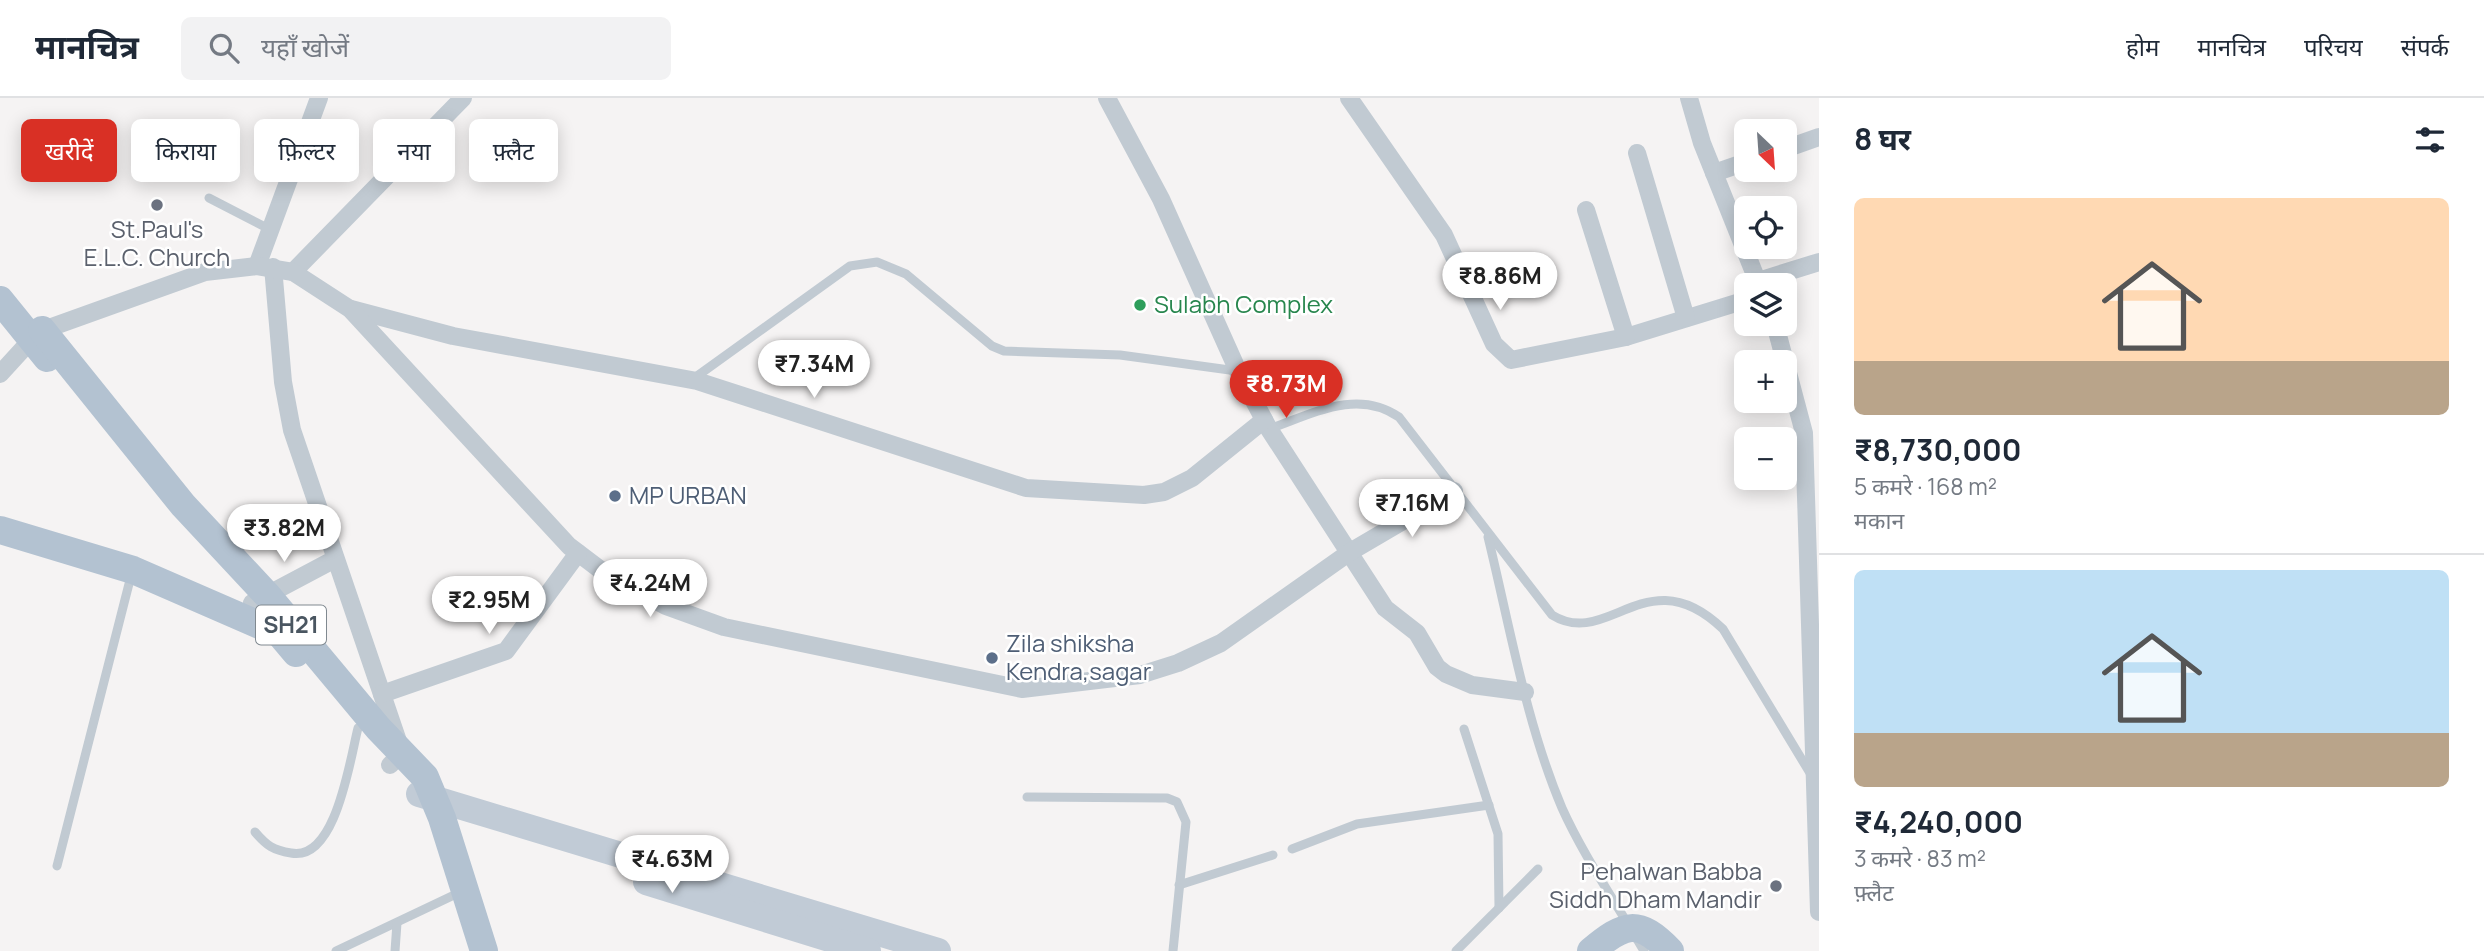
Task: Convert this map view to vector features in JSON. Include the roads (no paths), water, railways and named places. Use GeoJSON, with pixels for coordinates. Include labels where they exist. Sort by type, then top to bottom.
{"type":"FeatureCollection","features":[{"type":"Feature","properties":{"kind":"main road"},"geometry":{"type":"LineString","coordinates":[[0,301],[34,335]]}},
{"type":"Feature","properties":{"kind":"main road","name":"SH21"},"geometry":{"type":"LineString","coordinates":[[34,335],[183,505],[396,760],[430,806],[484,951]]}},
{"type":"Feature","properties":{"kind":"main road","name":"SH21"},"geometry":{"type":"LineString","coordinates":[[0,530],[132,570],[280,634],[358,728],[396,760]]}},
{"type":"Feature","properties":{"kind":"main road"},"geometry":{"type":"LineString","coordinates":[[259,599],[280,634]]}},
{"type":"Feature","properties":{"kind":"main road","name":"SH21"},"geometry":{"type":"LineString","coordinates":[[430,806],[452,896],[469,951]]}},
{"type":"Feature","properties":{"kind":"main road"},"geometry":{"type":"LineString","coordinates":[[1591,951],[1611,935],[1637,939],[1651,932],[1670,951]]}},
{"type":"Feature","properties":{"kind":"street"},"geometry":{"type":"LineString","coordinates":[[319,98],[271,230],[265,267],[286,404],[335,559],[382,694],[396,760]]}},
{"type":"Feature","properties":{"kind":"street"},"geometry":{"type":"LineString","coordinates":[[293,271],[463,98]]}},
{"type":"Feature","properties":{"kind":"street"},"geometry":{"type":"LineString","coordinates":[[1107,98],[1161,199],[1238,371],[1267,425],[1385,608],[1417,633],[1437,667],[1457,680],[1472,685],[1525,692]]}},
{"type":"Feature","properties":{"kind":"street"},"geometry":{"type":"LineString","coordinates":[[1349,98],[1444,235],[1494,344],[1511,360],[1626,337],[1734,304]]}},
{"type":"Feature","properties":{"kind":"street"},"geometry":{"type":"LineString","coordinates":[[1689,98],[1714,173],[1754,273]]}},
{"type":"Feature","properties":{"kind":"street"},"geometry":{"type":"LineString","coordinates":[[1797,145],[1819,137]]}},
{"type":"Feature","properties":{"kind":"street"},"geometry":{"type":"LineString","coordinates":[[1637,153],[1686,318]]}},
{"type":"Feature","properties":{"kind":"street"},"geometry":{"type":"LineString","coordinates":[[1714,173],[1734,166]]}},
{"type":"Feature","properties":{"kind":"street"},"geometry":{"type":"LineString","coordinates":[[1586,210],[1626,337]]}},
{"type":"Feature","properties":{"kind":"street"},"geometry":{"type":"LineString","coordinates":[[1787,273],[1819,262]]}},
{"type":"Feature","properties":{"kind":"street"},"geometry":{"type":"LineString","coordinates":[[0,374],[34,335],[179,279],[230,267],[265,267],[293,271],[350,309],[578,553],[606,574],[666,606],[724,628],[1021,689],[1140,675],[1178,663],[1221,643],[1350,552],[1454,491]]}},
{"type":"Feature","properties":{"kind":"street"},"geometry":{"type":"LineString","coordinates":[[350,309],[442,333],[691,380],[1026,488],[1144,495],[1164,492],[1192,478],[1267,425]]}},
{"type":"Feature","properties":{"kind":"street"},"geometry":{"type":"LineString","coordinates":[[1778,336],[1804,433],[1819,910]]}},
{"type":"Feature","properties":{"kind":"street"},"geometry":{"type":"LineString","coordinates":[[382,694],[506,651],[578,553]]}},
{"type":"Feature","properties":{"kind":"street"},"geometry":{"type":"LineString","coordinates":[[259,599],[335,559]]}},
{"type":"Feature","properties":{"kind":"street"},"geometry":{"type":"LineString","coordinates":[[430,806],[868,951]]}},
{"type":"Feature","properties":{"kind":"street"},"geometry":{"type":"LineString","coordinates":[[430,806],[938,951]]}},
{"type":"Feature","properties":{"kind":"lane"},"geometry":{"type":"LineString","coordinates":[[209,198],[271,230]]}},
{"type":"Feature","properties":{"kind":"lane"},"geometry":{"type":"LineString","coordinates":[[691,380],[850,266],[863,262],[891,266],[906,274],[992,346],[1004,351],[1120,355],[1238,371]]}},
{"type":"Feature","properties":{"kind":"lane"},"geometry":{"type":"LineString","coordinates":[[1267,425],[1344,403],[1383,406],[1399,417],[1542,604],[1565,623],[1580,624],[1660,599],[1686,602],[1705,611],[1723,629],[1815,781]]}},
{"type":"Feature","properties":{"kind":"lane"},"geometry":{"type":"LineString","coordinates":[[1487,533],[1525,692],[1551,780],[1564,812],[1637,939]]}},
{"type":"Feature","properties":{"kind":"lane"},"geometry":{"type":"LineString","coordinates":[[57,866],[132,570]]}},
{"type":"Feature","properties":{"kind":"lane"},"geometry":{"type":"LineString","coordinates":[[255,832],[270,850],[298,855],[315,847],[333,822],[358,728]]}},
{"type":"Feature","properties":{"kind":"lane"},"geometry":{"type":"LineString","coordinates":[[1464,729],[1499,844],[1499,908]]}},
{"type":"Feature","properties":{"kind":"lane"},"geometry":{"type":"LineString","coordinates":[[1027,797],[1167,798],[1177,802],[1186,822],[1172,951]]}},
{"type":"Feature","properties":{"kind":"lane"},"geometry":{"type":"LineString","coordinates":[[1292,849],[1357,824],[1489,805]]}},
{"type":"Feature","properties":{"kind":"lane"},"geometry":{"type":"LineString","coordinates":[[1179,885],[1273,855]]}},
{"type":"Feature","properties":{"kind":"lane"},"geometry":{"type":"LineString","coordinates":[[1456,951],[1538,869]]}},
{"type":"Feature","properties":{"kind":"lane"},"geometry":{"type":"LineString","coordinates":[[336,951],[452,896]]}},
{"type":"Feature","properties":{"kind":"lane"},"geometry":{"type":"LineString","coordinates":[[395,951],[397,923]]}},
{"type":"Feature","properties":{"kind":"place","name":"St.Paul's E.L.C. Church"},"geometry":{"type":"Point","coordinates":[157,205]}},
{"type":"Feature","properties":{"kind":"place","name":"Sulabh Complex"},"geometry":{"type":"Point","coordinates":[1140,305]}},
{"type":"Feature","properties":{"kind":"place","name":"MP URBAN"},"geometry":{"type":"Point","coordinates":[615,496]}},
{"type":"Feature","properties":{"kind":"place","name":"Zila shiksha Kendra,sagar"},"geometry":{"type":"Point","coordinates":[992,658]}},
{"type":"Feature","properties":{"kind":"place","name":"Pehalwan Babba Siddh Dham Mandir"},"geometry":{"type":"Point","coordinates":[1776,886]}}]}
